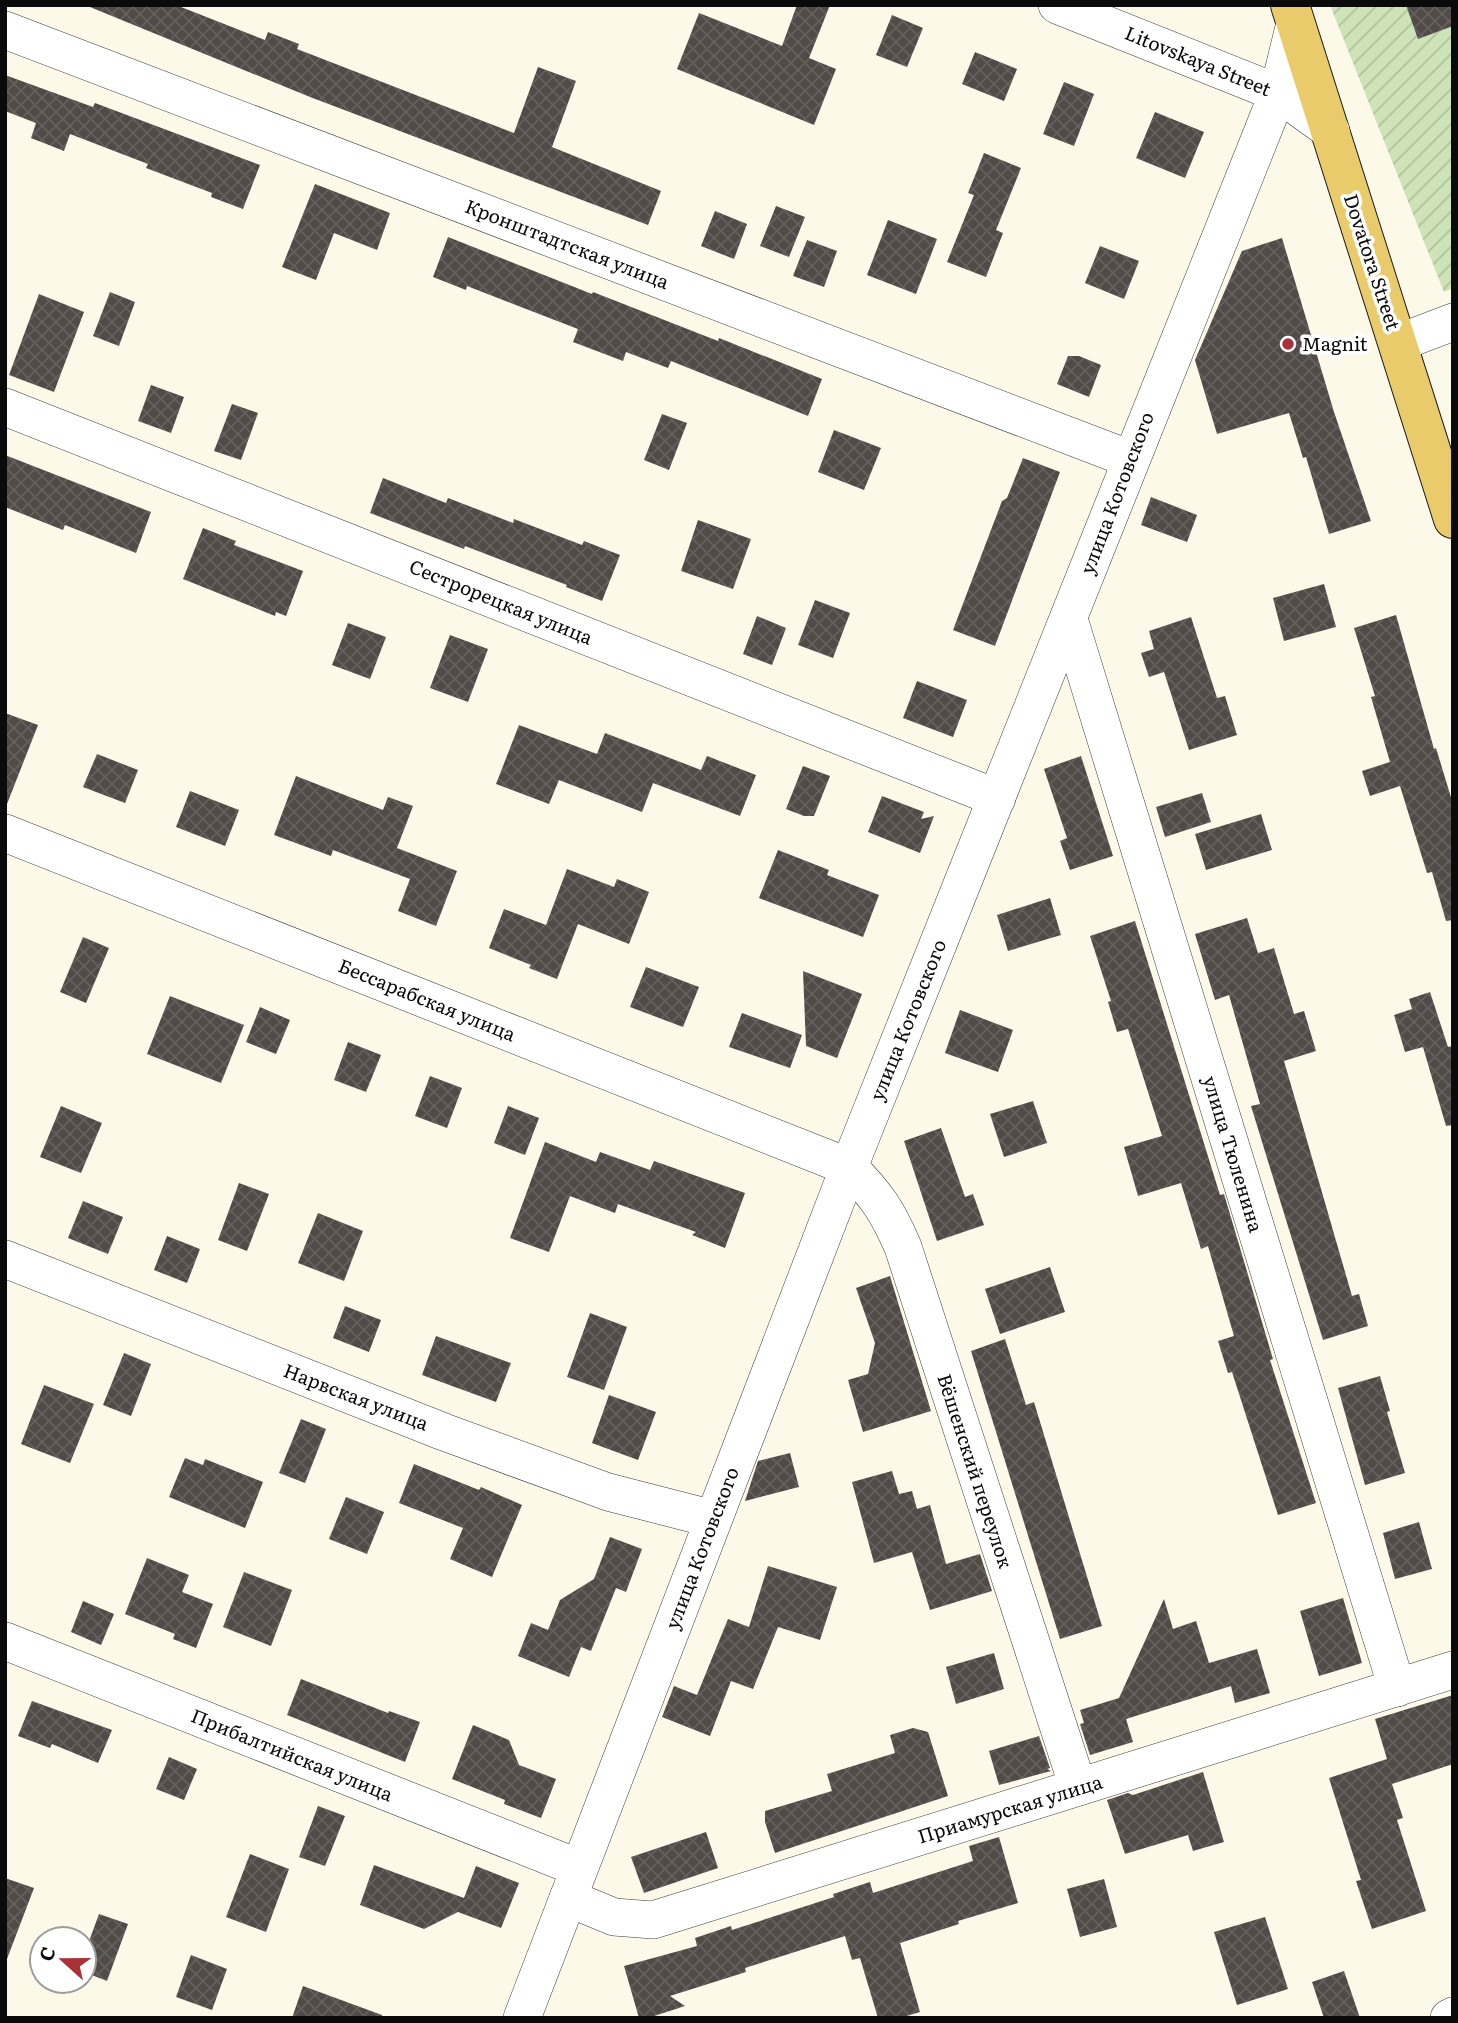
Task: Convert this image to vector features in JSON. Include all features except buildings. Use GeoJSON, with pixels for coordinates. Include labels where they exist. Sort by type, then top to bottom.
{"type":"FeatureCollection","features":[{"type":"Feature","properties":{"kind":"main road","name":"Dovatora Street"},"geometry":{"type":"LineString","coordinates":[[1293,14],[1453,519]]}},
{"type":"Feature","properties":{"kind":"street","name":"Litovskaya Street"},"geometry":{"type":"LineString","coordinates":[[1056,5],[1278,93],[1331,131]]}},
{"type":"Feature","properties":{"kind":"street","name":"улица Котовского"},"geometry":{"type":"LineString","coordinates":[[522,2018],[849,1167],[1278,93],[1293,14]]}},
{"type":"Feature","properties":{"kind":"street","name":"Кронштадтская улица"},"geometry":{"type":"LineString","coordinates":[[5,30],[1130,459]]}},
{"type":"Feature","properties":{"kind":"street"},"geometry":{"type":"LineString","coordinates":[[1398,343],[1453,322]]}},
{"type":"Feature","properties":{"kind":"street","name":"Сестрорецкая улица"},"geometry":{"type":"LineString","coordinates":[[5,407],[997,798]]}},
{"type":"Feature","properties":{"kind":"street","name":"улица Тюленина"},"geometry":{"type":"LineString","coordinates":[[1069,619],[1397,1688]]}},
{"type":"Feature","properties":{"kind":"street","name":"Бессарабская улица"},"geometry":{"type":"LineString","coordinates":[[5,833],[849,1167]]}},
{"type":"Feature","properties":{"kind":"street","name":"Вёшенский переулок"},"geometry":{"type":"LineString","coordinates":[[849,1167],[876,1195],[891,1219],[903,1247],[1078,1787]]}},
{"type":"Feature","properties":{"kind":"street","name":"Нарвская улица"},"geometry":{"type":"LineString","coordinates":[[5,1259],[444,1432],[608,1492],[713,1519]]}},
{"type":"Feature","properties":{"kind":"street","name":"Прибалтийская улица"},"geometry":{"type":"LineString","coordinates":[[5,1641],[573,1883]]}},
{"type":"Feature","properties":{"kind":"street","name":"Приамурская улица"},"geometry":{"type":"LineString","coordinates":[[573,1883],[614,1917],[653,1920],[1453,1670]]}},
{"type":"Feature","properties":{"kind":"green space"},"geometry":{"type":"Polygon","coordinates":[[[1330,5],[1453,5],[1453,288],[1444,292],[1330,5]]]}},
{"type":"Feature","properties":{"kind":"place","name":"Magnit"},"geometry":{"type":"Point","coordinates":[1288,344]}}]}
